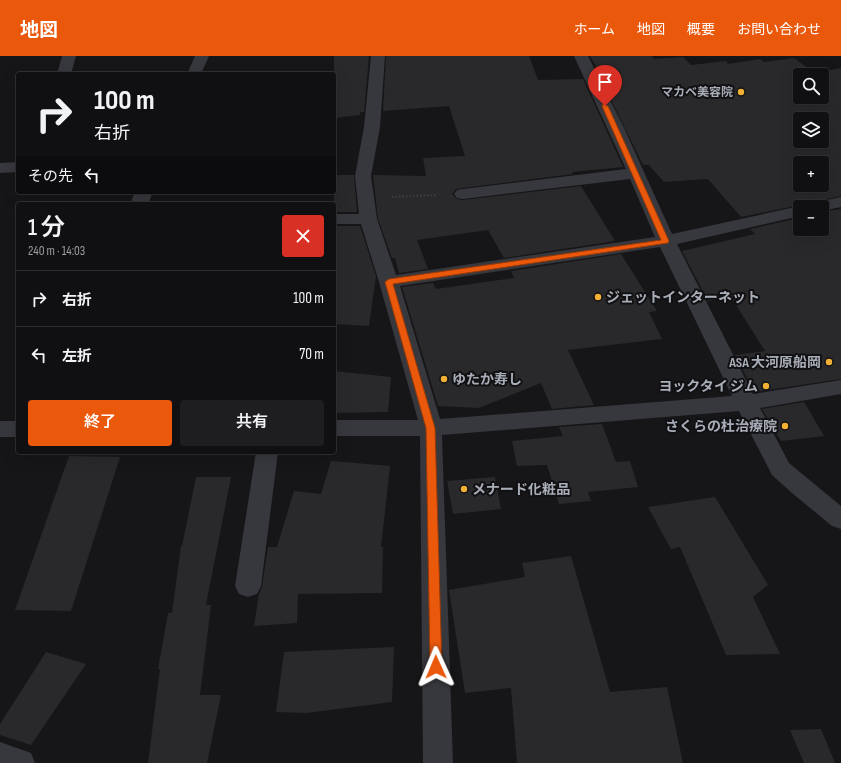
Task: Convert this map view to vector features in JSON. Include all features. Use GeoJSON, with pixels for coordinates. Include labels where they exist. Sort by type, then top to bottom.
{"type":"FeatureCollection","features":[{"type":"Feature","properties":{"kind":"street"},"geometry":{"type":"LineString","coordinates":[[65,72],[69,56]]}},
{"type":"Feature","properties":{"kind":"street"},"geometry":{"type":"LineString","coordinates":[[195,72],[202,56]]}},
{"type":"Feature","properties":{"kind":"street"},"geometry":{"type":"LineString","coordinates":[[378,56],[372,127],[363,176],[368,219],[389,282],[431,428],[438,763]]}},
{"type":"Feature","properties":{"kind":"street"},"geometry":{"type":"LineString","coordinates":[[581,56],[666,241],[780,469],[800,487],[841,519]]}},
{"type":"Feature","properties":{"kind":"street"},"geometry":{"type":"LineString","coordinates":[[463,194],[636,173]]}},
{"type":"Feature","properties":{"kind":"street"},"geometry":{"type":"LineString","coordinates":[[829,205],[841,202]]}},
{"type":"Feature","properties":{"kind":"street"},"geometry":{"type":"LineString","coordinates":[[389,282],[666,241],[793,213]]}},
{"type":"Feature","properties":{"kind":"street"},"geometry":{"type":"LineString","coordinates":[[336,219],[368,219]]}},
{"type":"Feature","properties":{"kind":"street"},"geometry":{"type":"LineString","coordinates":[[336,428],[431,428],[746,403],[841,387]]}},
{"type":"Feature","properties":{"kind":"street"},"geometry":{"type":"LineString","coordinates":[[0,429],[16,429]]}},
{"type":"Feature","properties":{"kind":"street"},"geometry":{"type":"LineString","coordinates":[[248,586],[267,454]]}},
{"type":"Feature","properties":{"kind":"street"},"geometry":{"type":"LineString","coordinates":[[0,756],[20,763]]}},
{"type":"Feature","properties":{"kind":"path"},"geometry":{"type":"LineString","coordinates":[[366,197],[409,197],[463,194]]}},
{"type":"Feature","properties":{"kind":"building"},"geometry":{"type":"Polygon","coordinates":[[[334,56],[369,56],[364,112],[360,112],[360,115],[336,118],[336,72],[334,72],[334,56]]]}},
{"type":"Feature","properties":{"kind":"building"},"geometry":{"type":"Polygon","coordinates":[[[386,56],[529,56],[538,80],[583,79],[623,167],[572,172],[573,174],[456,189],[452,194],[457,199],[463,200],[581,186],[615,241],[504,258],[488,230],[417,240],[428,269],[399,273],[395,258],[392,258],[378,219],[373,175],[426,176],[423,158],[465,156],[449,106],[383,111],[386,56]]]}},
{"type":"Feature","properties":{"kind":"building"},"geometry":{"type":"Polygon","coordinates":[[[590,56],[652,56],[654,59],[683,57],[691,65],[726,61],[728,64],[760,59],[764,62],[794,58],[808,68],[793,68],[793,104],[829,104],[829,70],[841,68],[841,196],[822,200],[793,200],[793,206],[741,217],[708,179],[664,182],[649,165],[643,165],[598,73],[600,73],[590,56]]]}},
{"type":"Feature","properties":{"kind":"building"},"geometry":{"type":"Polygon","coordinates":[[[336,175],[354,175],[357,212],[336,212],[336,202],[334,202],[334,194],[336,194],[336,175]]]}},
{"type":"Feature","properties":{"kind":"building"},"geometry":{"type":"Polygon","coordinates":[[[841,209],[841,379],[754,392],[735,355],[765,351],[731,297],[708,301],[682,251],[755,234],[750,229],[793,220],[793,236],[829,236],[829,211],[841,209]]]}},
{"type":"Feature","properties":{"kind":"building"},"geometry":{"type":"Polygon","coordinates":[[[336,226],[360,226],[376,276],[369,326],[336,324],[336,226]]]}},
{"type":"Feature","properties":{"kind":"building"},"geometry":{"type":"Polygon","coordinates":[[[621,254],[657,311],[649,312],[662,339],[568,350],[594,405],[552,409],[541,383],[479,408],[438,406],[402,287],[433,283],[436,289],[514,278],[511,271],[621,254]]]}},
{"type":"Feature","properties":{"kind":"building"},"geometry":{"type":"Polygon","coordinates":[[[336,371],[391,377],[388,412],[336,413],[336,371]]]}},
{"type":"Feature","properties":{"kind":"building"},"geometry":{"type":"Polygon","coordinates":[[[804,402],[824,436],[781,441],[762,409],[804,402]]]}},
{"type":"Feature","properties":{"kind":"building"},"geometry":{"type":"Polygon","coordinates":[[[602,424],[616,462],[630,461],[638,487],[588,492],[591,501],[559,504],[547,465],[517,466],[512,441],[563,436],[559,427],[602,424]]]}},
{"type":"Feature","properties":{"kind":"building"},"geometry":{"type":"Polygon","coordinates":[[[69,456],[120,457],[71,611],[15,610],[69,456]]]}},
{"type":"Feature","properties":{"kind":"building"},"geometry":{"type":"Polygon","coordinates":[[[331,461],[390,466],[381,547],[383,547],[382,593],[298,594],[297,623],[254,626],[268,547],[277,547],[294,491],[321,494],[331,461]]]}},
{"type":"Feature","properties":{"kind":"building"},"geometry":{"type":"Polygon","coordinates":[[[196,477],[231,477],[206,605],[211,605],[200,695],[221,695],[207,763],[148,763],[160,669],[158,669],[168,613],[172,613],[181,546],[196,477]]]}},
{"type":"Feature","properties":{"kind":"building"},"geometry":{"type":"Polygon","coordinates":[[[495,477],[501,509],[453,514],[447,481],[495,477]]]}},
{"type":"Feature","properties":{"kind":"building"},"geometry":{"type":"Polygon","coordinates":[[[715,497],[768,585],[753,597],[780,654],[726,655],[680,547],[671,549],[648,507],[715,497]]]}},
{"type":"Feature","properties":{"kind":"building"},"geometry":{"type":"Polygon","coordinates":[[[571,556],[610,692],[667,687],[683,763],[517,763],[511,688],[465,693],[449,590],[525,577],[522,563],[571,556]]]}},
{"type":"Feature","properties":{"kind":"building"},"geometry":{"type":"Polygon","coordinates":[[[394,647],[392,702],[307,713],[276,712],[284,652],[394,647]]]}},
{"type":"Feature","properties":{"kind":"building"},"geometry":{"type":"Polygon","coordinates":[[[46,652],[86,664],[31,745],[0,735],[0,724],[46,652]]]}},
{"type":"Feature","properties":{"kind":"building"},"geometry":{"type":"Polygon","coordinates":[[[821,729],[835,763],[804,763],[790,730],[821,729]]]}},
{"type":"Feature","properties":{"kind":"place","name":"マカベ美容院"},"geometry":{"type":"Point","coordinates":[741,92]}},
{"type":"Feature","properties":{"kind":"place","name":"ジェットインターネット"},"geometry":{"type":"Point","coordinates":[598,297]}},
{"type":"Feature","properties":{"kind":"place","name":"ASA 大河原船岡"},"geometry":{"type":"Point","coordinates":[829,362]}},
{"type":"Feature","properties":{"kind":"place","name":"ゆたか寿し"},"geometry":{"type":"Point","coordinates":[444,379]}},
{"type":"Feature","properties":{"kind":"place","name":"ヨックタイ ジム"},"geometry":{"type":"Point","coordinates":[766,386]}},
{"type":"Feature","properties":{"kind":"place","name":"さくらの杜治療院"},"geometry":{"type":"Point","coordinates":[785,426]}},
{"type":"Feature","properties":{"kind":"place","name":"メナード化粧品"},"geometry":{"type":"Point","coordinates":[464,489]}},
{"type":"Feature","properties":{"kind":"route"},"geometry":{"type":"LineString","coordinates":[[436,667],[431,428],[389,282],[666,241],[605,106]]}}]}
